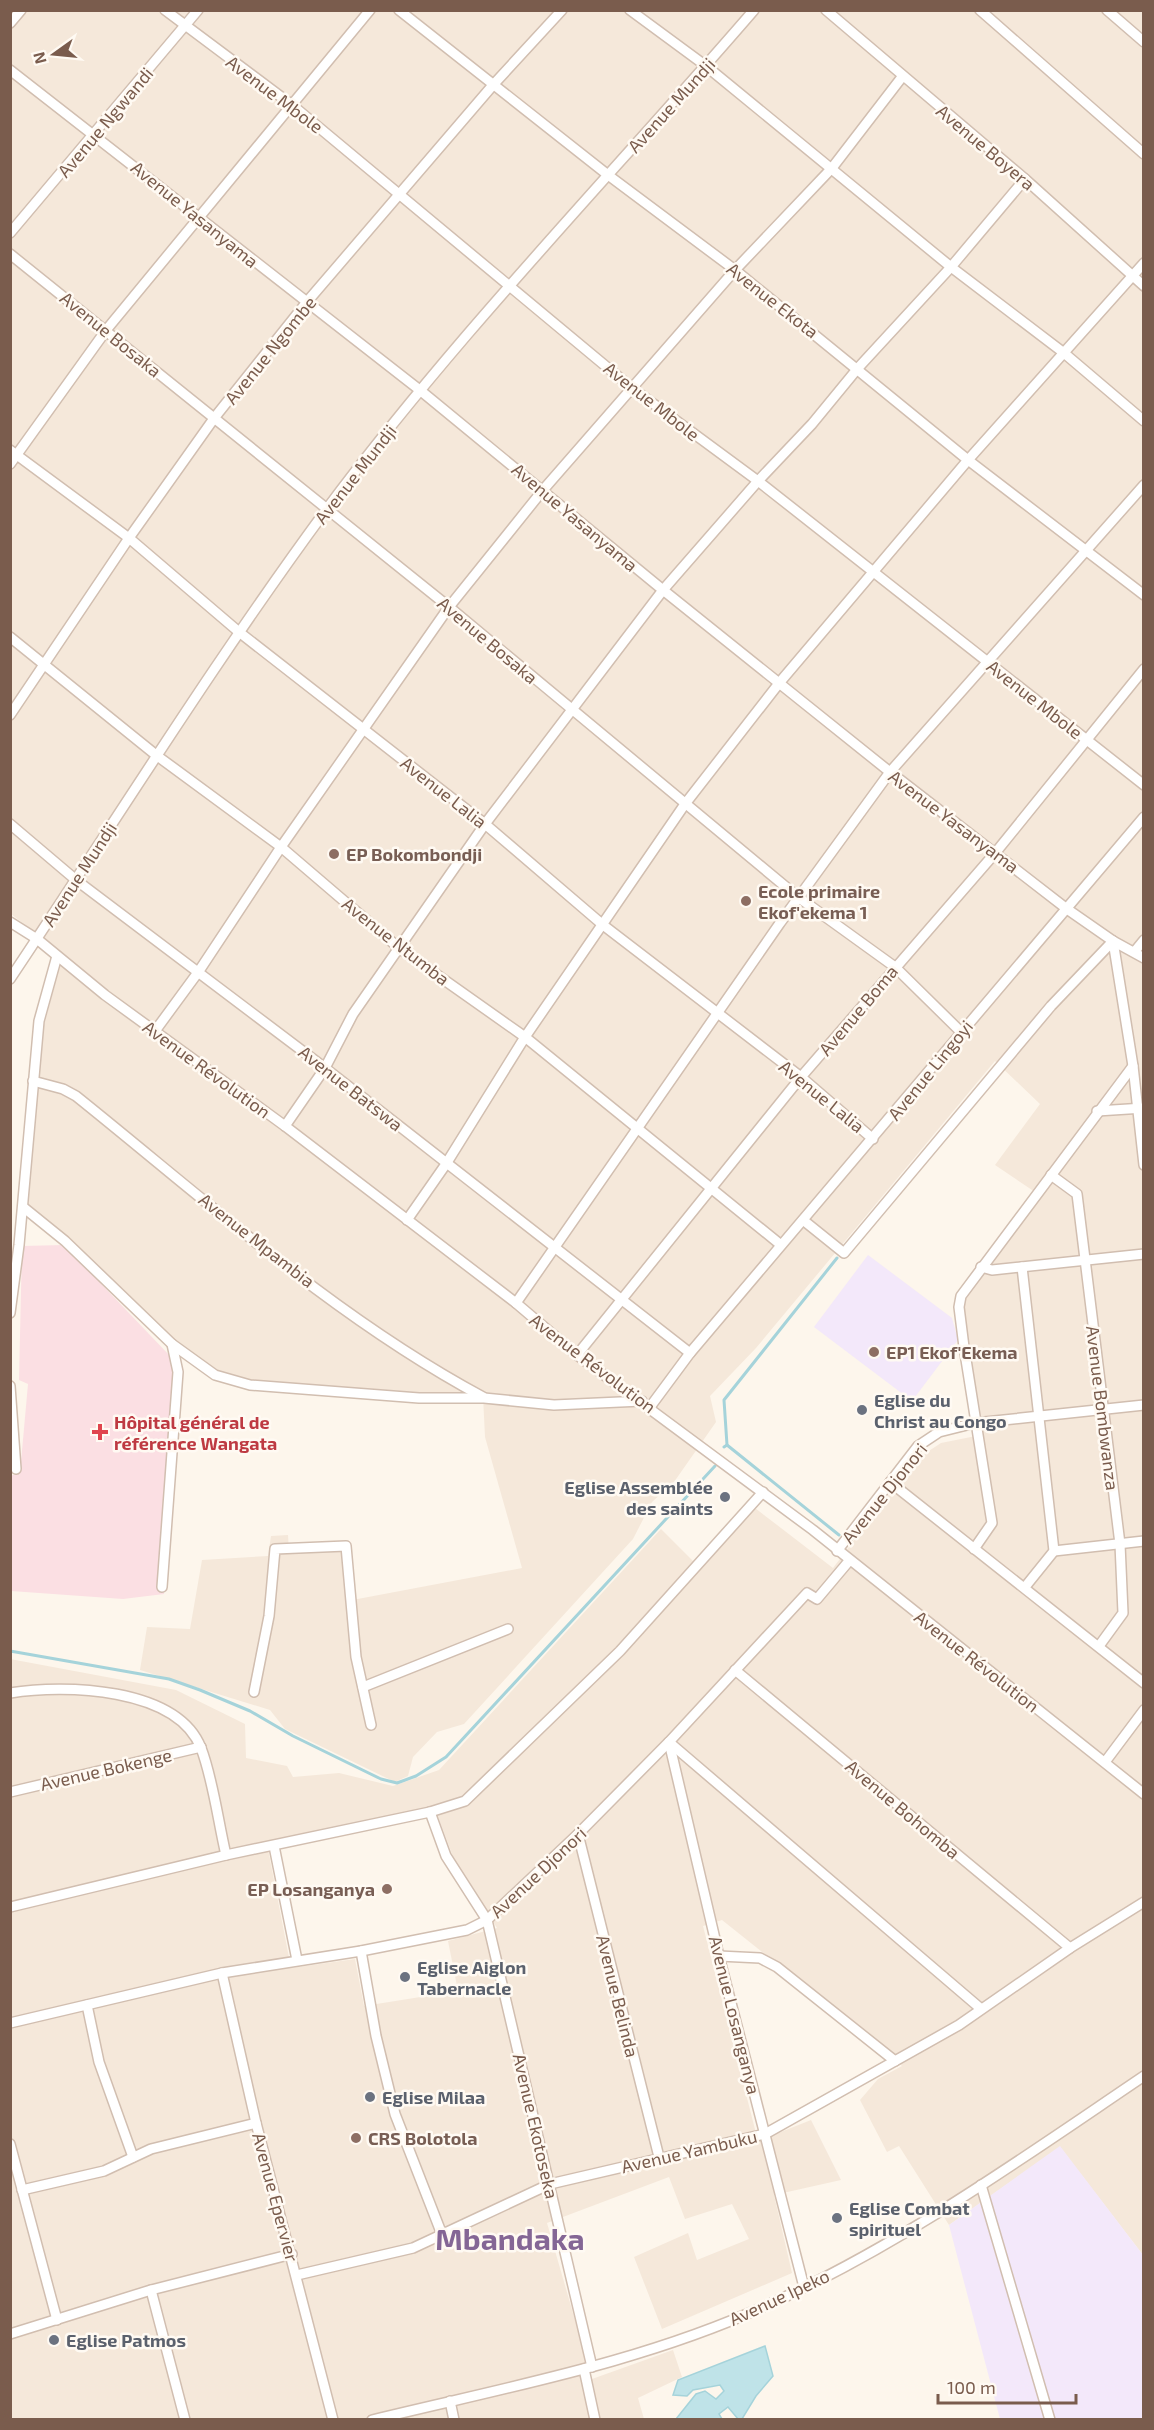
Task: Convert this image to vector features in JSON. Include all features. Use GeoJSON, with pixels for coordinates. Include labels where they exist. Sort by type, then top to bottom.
{"type":"FeatureCollection","features":[{"type":"Feature","properties":{"kind":"street"},"geometry":{"type":"LineString","coordinates":[[10,23],[21,10]]}},
{"type":"Feature","properties":{"kind":"street","name":"Avenue Mbole"},"geometry":{"type":"LineString","coordinates":[[165,10],[292,105],[632,388],[758,481],[1143,785]]}},
{"type":"Feature","properties":{"kind":"street","name":"Avenue Ngwandi"},"geometry":{"type":"LineString","coordinates":[[10,233],[95,135],[198,10]]}},
{"type":"Feature","properties":{"kind":"street"},"geometry":{"type":"LineString","coordinates":[[10,464],[14,452],[107,329],[369,10]]}},
{"type":"Feature","properties":{"kind":"street","name":"Avenue Ekota"},"geometry":{"type":"LineString","coordinates":[[399,10],[608,175],[735,270],[968,460],[1143,595]]}},
{"type":"Feature","properties":{"kind":"street","name":"Avenue Ngombe"},"geometry":{"type":"LineString","coordinates":[[10,715],[129,538],[215,417],[306,303],[493,85],[562,10]]}},
{"type":"Feature","properties":{"kind":"street"},"geometry":{"type":"LineString","coordinates":[[630,10],[706,66],[951,267],[1064,353],[1143,421]]}},
{"type":"Feature","properties":{"kind":"street","name":"Avenue Mundji"},"geometry":{"type":"LineString","coordinates":[[10,980],[156,755],[239,632],[327,509],[421,390],[754,10]]}},
{"type":"Feature","properties":{"kind":"street","name":"Avenue Boyera"},"geometry":{"type":"LineString","coordinates":[[826,10],[903,78],[1025,179],[1143,286]]}},
{"type":"Feature","properties":{"kind":"street"},"geometry":{"type":"LineString","coordinates":[[980,10],[1143,154]]}},
{"type":"Feature","properties":{"kind":"street"},"geometry":{"type":"LineString","coordinates":[[1107,10],[1143,42]]}},
{"type":"Feature","properties":{"kind":"street","name":"Avenue Yasanyama"},"geometry":{"type":"LineString","coordinates":[[10,70],[306,303],[421,390],[663,590],[890,772],[1067,909],[1143,958]]}},
{"type":"Feature","properties":{"kind":"street"},"geometry":{"type":"LineString","coordinates":[[155,1031],[199,971],[281,847],[449,607],[543,490],[735,270],[832,168],[903,78]]}},
{"type":"Feature","properties":{"kind":"street"},"geometry":{"type":"LineString","coordinates":[[285,1126],[325,1068],[353,1014],[485,824],[663,590],[758,481],[812,424],[858,368],[951,267],[1025,179]]}},
{"type":"Feature","properties":{"kind":"street","name":"Avenue Bosaka"},"geometry":{"type":"LineString","coordinates":[[10,254],[107,329],[449,607],[798,897],[895,967],[961,1032]]}},
{"type":"Feature","properties":{"kind":"street"},"geometry":{"type":"LineString","coordinates":[[408,1220],[446,1164],[525,1037],[685,804],[780,682],[968,460],[1143,263]]}},
{"type":"Feature","properties":{"kind":"street","name":"Avenue Lalia"},"geometry":{"type":"LineString","coordinates":[[14,452],[129,538],[239,632],[485,824],[603,925],[801,1077],[873,1138]]}},
{"type":"Feature","properties":{"kind":"street"},"geometry":{"type":"LineString","coordinates":[[516,1303],[798,897],[890,772],[1143,485]]}},
{"type":"Feature","properties":{"kind":"street","name":"Avenue Ntumba"},"geometry":{"type":"LineString","coordinates":[[10,637],[156,755],[281,847],[399,948],[525,1037],[637,1131],[712,1188],[781,1245]]}},
{"type":"Feature","properties":{"kind":"street","name":"Avenue Boma"},"geometry":{"type":"LineString","coordinates":[[578,1355],[801,1077],[996,852],[1143,669]]}},
{"type":"Feature","properties":{"kind":"street","name":"Avenue Lingoyi"},"geometry":{"type":"LineString","coordinates":[[650,1407],[690,1353],[1143,817]]}},
{"type":"Feature","properties":{"kind":"street","name":"Avenue Batswa"},"geometry":{"type":"LineString","coordinates":[[10,824],[76,880],[325,1068],[446,1164],[556,1246],[690,1353]]}},
{"type":"Feature","properties":{"kind":"street","name":"Avenue Révolution"},"geometry":{"type":"LineString","coordinates":[[10,922],[37,939],[155,1031],[285,1126],[516,1303],[578,1355],[763,1492],[1143,1794]]}},
{"type":"Feature","properties":{"kind":"street"},"geometry":{"type":"LineString","coordinates":[[1113,940],[1140,1108],[1143,1165]]}},
{"type":"Feature","properties":{"kind":"street"},"geometry":{"type":"LineString","coordinates":[[803,1220],[844,1253],[1051,1006],[1113,940]]}},
{"type":"Feature","properties":{"kind":"street"},"geometry":{"type":"LineString","coordinates":[[1135,951],[1143,940]]}},
{"type":"Feature","properties":{"kind":"street"},"geometry":{"type":"LineString","coordinates":[[10,1313],[23,1207],[39,1021],[57,956]]}},
{"type":"Feature","properties":{"kind":"street"},"geometry":{"type":"LineString","coordinates":[[974,1549],[992,1523],[959,1307],[965,1287],[1133,1066]]}},
{"type":"Feature","properties":{"kind":"street","name":"Avenue Mpambia"},"geometry":{"type":"LineString","coordinates":[[33,1081],[63,1089],[76,1096],[246,1235],[393,1345],[426,1367],[484,1398]]}},
{"type":"Feature","properties":{"kind":"street"},"geometry":{"type":"LineString","coordinates":[[1097,1111],[1140,1108]]}},
{"type":"Feature","properties":{"kind":"street","name":"Avenue Bombwanza"},"geometry":{"type":"LineString","coordinates":[[1052,1175],[1077,1194],[1120,1544],[1124,1613],[1099,1646]]}},
{"type":"Feature","properties":{"kind":"street"},"geometry":{"type":"LineString","coordinates":[[23,1207],[65,1241],[172,1344],[215,1375],[250,1385],[419,1398],[484,1398],[555,1405],[642,1401]]}},
{"type":"Feature","properties":{"kind":"street"},"geometry":{"type":"LineString","coordinates":[[981,1267],[992,1270],[1143,1254]]}},
{"type":"Feature","properties":{"kind":"street"},"geometry":{"type":"LineString","coordinates":[[1022,1267],[1054,1551],[1025,1587]]}},
{"type":"Feature","properties":{"kind":"street"},"geometry":{"type":"LineString","coordinates":[[162,1587],[178,1372],[172,1344]]}},
{"type":"Feature","properties":{"kind":"street"},"geometry":{"type":"LineString","coordinates":[[10,1386],[16,1469]]}},
{"type":"Feature","properties":{"kind":"street","name":"Avenue Djonori"},"geometry":{"type":"LineString","coordinates":[[837,1551],[918,1446],[939,1432],[975,1423],[1143,1405]]}},
{"type":"Feature","properties":{"kind":"street"},"geometry":{"type":"LineString","coordinates":[[890,1482],[1143,1683]]}},
{"type":"Feature","properties":{"kind":"street"},"geometry":{"type":"LineString","coordinates":[[10,1907],[226,1855],[430,1812],[465,1801],[620,1651],[763,1492]]}},
{"type":"Feature","properties":{"kind":"street"},"geometry":{"type":"LineString","coordinates":[[1054,1551],[1143,1541]]}},
{"type":"Feature","properties":{"kind":"street"},"geometry":{"type":"LineString","coordinates":[[254,1692],[269,1616],[275,1550],[348,1548],[356,1657],[371,1725]]}},
{"type":"Feature","properties":{"kind":"street","name":"Avenue Djonori"},"geometry":{"type":"LineString","coordinates":[[10,2023],[222,1973],[361,1951],[467,1930],[487,1920],[578,1834],[669,1742],[807,1593],[817,1599],[849,1561]]}},
{"type":"Feature","properties":{"kind":"street"},"geometry":{"type":"LineString","coordinates":[[363,1687],[508,1629]]}},
{"type":"Feature","properties":{"kind":"street","name":"Avenue Bohomba"},"geometry":{"type":"LineString","coordinates":[[735,1670],[1070,1948]]}},
{"type":"Feature","properties":{"kind":"street"},"geometry":{"type":"LineString","coordinates":[[10,1693],[63,1687],[102,1692],[166,1709],[186,1724],[201,1747],[226,1855]]}},
{"type":"Feature","properties":{"kind":"street"},"geometry":{"type":"LineString","coordinates":[[1105,1762],[1143,1710]]}},
{"type":"Feature","properties":{"kind":"street"},"geometry":{"type":"LineString","coordinates":[[669,1742],[981,2008]]}},
{"type":"Feature","properties":{"kind":"street","name":"Avenue Losanganya"},"geometry":{"type":"LineString","coordinates":[[669,1742],[719,1956],[804,2287]]}},
{"type":"Feature","properties":{"kind":"street","name":"Avenue Bokenge"},"geometry":{"type":"LineString","coordinates":[[10,1792],[201,1747]]}},
{"type":"Feature","properties":{"kind":"street","name":"Avenue Ekotoseka"},"geometry":{"type":"LineString","coordinates":[[430,1812],[446,1856],[487,1920],[550,2184],[588,2368],[595,2420]]}},
{"type":"Feature","properties":{"kind":"street","name":"Avenue Belinda"},"geometry":{"type":"LineString","coordinates":[[578,1834],[659,2157]]}},
{"type":"Feature","properties":{"kind":"street"},"geometry":{"type":"LineString","coordinates":[[274,1846],[297,1960]]}},
{"type":"Feature","properties":{"kind":"street","name":"Avenue Yambuku"},"geometry":{"type":"LineString","coordinates":[[297,2275],[413,2248],[441,2232],[550,2184],[765,2134],[958,2025],[1070,1948],[1143,1902]]}},
{"type":"Feature","properties":{"kind":"street"},"geometry":{"type":"LineString","coordinates":[[361,1951],[376,2036],[395,2114],[441,2232]]}},
{"type":"Feature","properties":{"kind":"street"},"geometry":{"type":"LineString","coordinates":[[719,1956],[760,1958],[777,1967],[895,2061]]}},
{"type":"Feature","properties":{"kind":"street","name":"Avenue Epervier"},"geometry":{"type":"LineString","coordinates":[[222,1973],[256,2123],[292,2254],[333,2420]]}},
{"type":"Feature","properties":{"kind":"street"},"geometry":{"type":"LineString","coordinates":[[87,2005],[99,2062],[133,2157]]}},
{"type":"Feature","properties":{"kind":"street","name":"Avenue Ipeko"},"geometry":{"type":"LineString","coordinates":[[372,2420],[588,2368],[679,2341],[772,2303],[842,2268],[981,2185],[1143,2076]]}},
{"type":"Feature","properties":{"kind":"street"},"geometry":{"type":"LineString","coordinates":[[22,2190],[104,2171],[151,2149],[256,2123]]}},
{"type":"Feature","properties":{"kind":"street"},"geometry":{"type":"LineString","coordinates":[[10,2144],[14,2171],[22,2190],[57,2320]]}},
{"type":"Feature","properties":{"kind":"street"},"geometry":{"type":"LineString","coordinates":[[981,2185],[1050,2420]]}},
{"type":"Feature","properties":{"kind":"street"},"geometry":{"type":"LineString","coordinates":[[10,2334],[151,2290],[292,2254]]}},
{"type":"Feature","properties":{"kind":"street"},"geometry":{"type":"LineString","coordinates":[[151,2290],[185,2420]]}},
{"type":"Feature","properties":{"kind":"street"},"geometry":{"type":"LineString","coordinates":[[450,2401],[454,2420]]}},
{"type":"Feature","properties":{"kind":"shaded area"},"geometry":{"type":"Polygon","coordinates":[[[11,11],[1143,11],[1143,2255],[1060,2147],[949,2225],[899,2146],[887,2152],[860,2100],[878,2079],[902,2066],[873,2040],[722,1920],[703,1926],[758,2141],[811,2120],[841,2180],[774,2195],[792,2273],[662,2329],[634,2257],[688,2233],[697,2260],[749,2239],[732,2204],[685,2219],[669,2177],[547,2223],[592,2379],[673,2350],[682,2377],[638,2398],[644,2419],[11,2419],[10,1659],[176,1690],[245,1724],[246,1758],[287,1766],[293,1777],[339,1773],[393,1786],[439,1770],[661,1529],[699,1567],[755,1508],[833,1568],[915,1460],[941,1443],[976,1436],[960,1316],[964,1299],[1041,1196],[995,1165],[1040,1104],[995,1061],[756,1348],[710,1396],[716,1422],[674,1482],[652,1502],[633,1539],[464,1724],[437,1732],[413,1757],[408,1776],[395,1782],[285,1729],[270,1710],[140,1670],[147,1627],[190,1629],[202,1560],[268,1556],[271,1536],[288,1535],[289,1551],[344,1548],[347,1601],[522,1568],[485,1437],[483,1396],[420,1400],[252,1386],[206,1370],[29,1212],[23,1194],[38,1048],[63,954],[11,914],[11,11]],[[437,1814],[268,1849],[291,1968],[355,1959],[364,2006],[458,1991],[448,1941],[497,1928],[455,1862],[437,1814]]]}},
{"type":"Feature","properties":{"kind":"shaded area","name":"Hôpital général de référence Wangata"},"geometry":{"type":"Polygon","coordinates":[[[64,1245],[170,1356],[178,1400],[165,1538],[164,1594],[123,1599],[11,1591],[10,1476],[20,1473],[28,1384],[19,1380],[22,1246],[64,1245]]]}},
{"type":"Feature","properties":{"kind":"shaded area"},"geometry":{"type":"Polygon","coordinates":[[[868,1255],[952,1318],[958,1340],[912,1401],[814,1327],[868,1255]]]}},
{"type":"Feature","properties":{"kind":"shaded area"},"geometry":{"type":"Polygon","coordinates":[[[1060,2146],[1143,2255],[1143,2419],[1000,2419],[949,2225],[1060,2146]]]}},
{"type":"Feature","properties":{"kind":"water"},"geometry":{"type":"Polygon","coordinates":[[[765,2346],[773,2376],[756,2396],[742,2419],[738,2419],[728,2407],[719,2414],[722,2419],[676,2419],[696,2394],[705,2391],[716,2399],[724,2391],[720,2385],[693,2390],[687,2396],[673,2395],[678,2380],[765,2346]]]}},
{"type":"Feature","properties":{"kind":"waterway"},"geometry":{"type":"LineString","coordinates":[[727,1445],[724,1400],[837,1258]]}},
{"type":"Feature","properties":{"kind":"waterway"},"geometry":{"type":"LineString","coordinates":[[724,1447],[727,1445],[839,1535]]}},
{"type":"Feature","properties":{"kind":"waterway"},"geometry":{"type":"LineString","coordinates":[[10,1651],[169,1679],[250,1711],[293,1736],[381,1779],[397,1783],[416,1776],[446,1757],[715,1466]]}},
{"type":"Feature","properties":{"kind":"place","name":"EP Bokombondji"},"geometry":{"type":"Point","coordinates":[334,854]}},
{"type":"Feature","properties":{"kind":"place","name":"Ecole primaire Ekof'ekema 1"},"geometry":{"type":"Point","coordinates":[746,901]}},
{"type":"Feature","properties":{"kind":"place","name":"EP1 Ekof'Ekema"},"geometry":{"type":"Point","coordinates":[874,1352]}},
{"type":"Feature","properties":{"kind":"place","name":"Eglise du Christ au Congo"},"geometry":{"type":"Point","coordinates":[862,1410]}},
{"type":"Feature","properties":{"kind":"place","name":"Hôpital général de référence Wangata"},"geometry":{"type":"Point","coordinates":[100,1432]}},
{"type":"Feature","properties":{"kind":"place","name":"Eglise Assemblée des saints"},"geometry":{"type":"Point","coordinates":[725,1497]}},
{"type":"Feature","properties":{"kind":"place","name":"EP Losanganya"},"geometry":{"type":"Point","coordinates":[387,1889]}},
{"type":"Feature","properties":{"kind":"place","name":"Eglise Aiglon Tabernacle"},"geometry":{"type":"Point","coordinates":[405,1977]}},
{"type":"Feature","properties":{"kind":"place","name":"Eglise Milaa"},"geometry":{"type":"Point","coordinates":[370,2097]}},
{"type":"Feature","properties":{"kind":"place","name":"CRS Bolotola"},"geometry":{"type":"Point","coordinates":[356,2138]}},
{"type":"Feature","properties":{"kind":"place","name":"Eglise Combat spirituel"},"geometry":{"type":"Point","coordinates":[837,2218]}},
{"type":"Feature","properties":{"kind":"place","name":"Eglise Patmos"},"geometry":{"type":"Point","coordinates":[54,2340]}},
{"type":"Feature","properties":{"kind":"district","name":"Mbandaka"},"geometry":{"type":"Point","coordinates":[510,2238]}}]}
